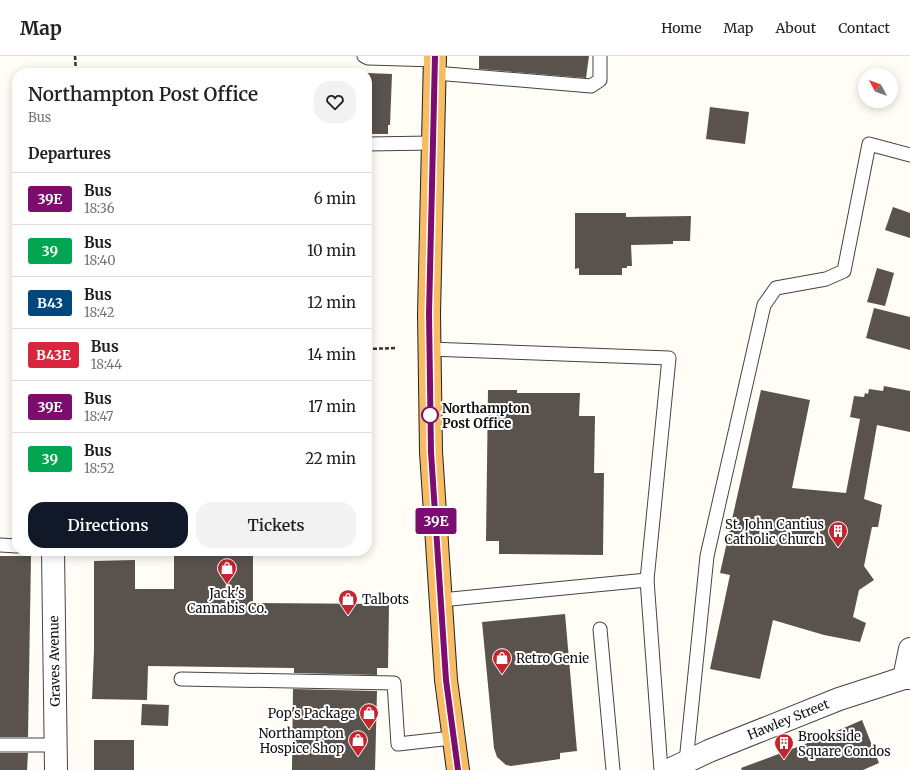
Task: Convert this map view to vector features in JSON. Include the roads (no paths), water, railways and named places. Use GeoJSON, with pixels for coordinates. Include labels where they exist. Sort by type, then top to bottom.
{"type":"FeatureCollection","features":[{"type":"Feature","properties":{"kind":"highway"},"geometry":{"type":"LineString","coordinates":[[435,63],[429,314],[431,452],[446,680],[452,738],[458,770]]}},
{"type":"Feature","properties":{"kind":"street","name":"Graves Avenue"},"geometry":{"type":"LineString","coordinates":[[53,556],[56,770]]}},
{"type":"Feature","properties":{"kind":"street"},"geometry":{"type":"LineString","coordinates":[[907,678],[910,649]]}},
{"type":"Feature","properties":{"kind":"street","name":"Hawley Street"},"geometry":{"type":"LineString","coordinates":[[677,766],[709,751],[839,699],[907,678]]}},
{"type":"Feature","properties":{"kind":"lane"},"geometry":{"type":"LineString","coordinates":[[364,56],[368,58],[435,63],[591,86],[600,80],[600,56]]}},
{"type":"Feature","properties":{"kind":"lane"},"geometry":{"type":"LineString","coordinates":[[372,144],[433,143]]}},
{"type":"Feature","properties":{"kind":"lane"},"geometry":{"type":"LineString","coordinates":[[677,766],[707,556],[764,305],[776,288],[826,279],[844,271],[869,144],[910,155]]}},
{"type":"Feature","properties":{"kind":"lane"},"geometry":{"type":"LineString","coordinates":[[429,349],[669,358],[647,580],[661,770]]}},
{"type":"Feature","properties":{"kind":"lane"},"geometry":{"type":"LineString","coordinates":[[0,546],[12,546]]}},
{"type":"Feature","properties":{"kind":"lane"},"geometry":{"type":"LineString","coordinates":[[441,600],[647,580]]}},
{"type":"Feature","properties":{"kind":"lane"},"geometry":{"type":"LineString","coordinates":[[600,629],[614,770]]}},
{"type":"Feature","properties":{"kind":"lane"},"geometry":{"type":"LineString","coordinates":[[181,679],[394,682],[398,744],[452,738]]}},
{"type":"Feature","properties":{"kind":"lane"},"geometry":{"type":"LineString","coordinates":[[0,745],[55,745]]}},
{"type":"Feature","properties":{"kind":"place","name":"Northampton Post Office"},"geometry":{"type":"Point","coordinates":[430,415]}},
{"type":"Feature","properties":{"kind":"place","name":"St. John Cantius Catholic Church"},"geometry":{"type":"Point","coordinates":[838,548]}},
{"type":"Feature","properties":{"kind":"place","name":"Jack's Cannabis Co."},"geometry":{"type":"Point","coordinates":[227,585]}},
{"type":"Feature","properties":{"kind":"place","name":"Talbots"},"geometry":{"type":"Point","coordinates":[348,616]}},
{"type":"Feature","properties":{"kind":"place","name":"Retro Genie"},"geometry":{"type":"Point","coordinates":[502,675]}},
{"type":"Feature","properties":{"kind":"place","name":"Pop's Package"},"geometry":{"type":"Point","coordinates":[369,730]}},
{"type":"Feature","properties":{"kind":"place","name":"Northampton Hospice Shop"},"geometry":{"type":"Point","coordinates":[358,757]}},
{"type":"Feature","properties":{"kind":"place","name":"Brookside Square Condos"},"geometry":{"type":"Point","coordinates":[784,760]}}]}
